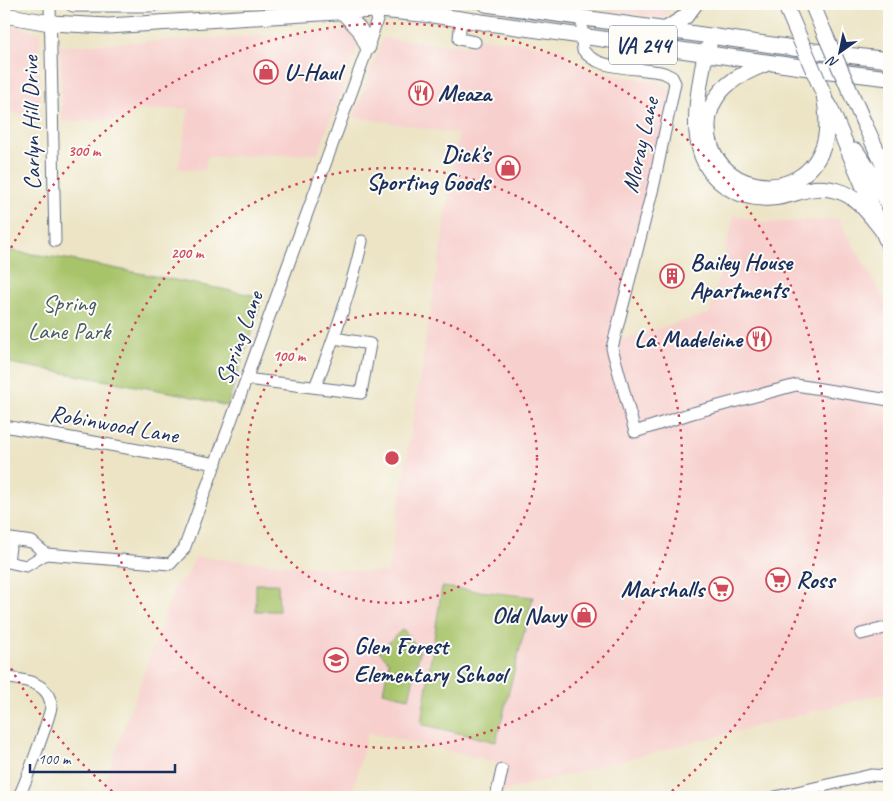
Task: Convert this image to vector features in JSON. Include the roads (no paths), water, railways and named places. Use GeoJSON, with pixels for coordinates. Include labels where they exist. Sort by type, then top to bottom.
{"type":"FeatureCollection","features":[{"type":"Feature","properties":{"kind":"main road"},"geometry":{"type":"LineString","coordinates":[[72,4],[152,4]]}},
{"type":"Feature","properties":{"kind":"main road","name":"VA 244"},"geometry":{"type":"LineString","coordinates":[[486,4],[821,52],[889,59]]}},
{"type":"Feature","properties":{"kind":"main road"},"geometry":{"type":"LineString","coordinates":[[666,30],[685,17],[695,4]]}},
{"type":"Feature","properties":{"kind":"main road"},"geometry":{"type":"LineString","coordinates":[[785,4],[824,95],[832,119],[889,246]]}},
{"type":"Feature","properties":{"kind":"main road"},"geometry":{"type":"LineString","coordinates":[[815,5],[824,32],[889,177]]}},
{"type":"Feature","properties":{"kind":"main road","name":"VA 244"},"geometry":{"type":"LineString","coordinates":[[4,15],[50,23],[124,26],[380,7],[705,54],[889,78]]}},
{"type":"Feature","properties":{"kind":"main road"},"geometry":{"type":"LineString","coordinates":[[342,11],[360,30],[368,47]]}},
{"type":"Feature","properties":{"kind":"main road"},"geometry":{"type":"LineString","coordinates":[[720,38],[710,44],[705,54],[696,124],[696,137],[704,162],[718,180],[739,193],[763,198],[776,198],[814,188],[827,188],[839,191],[856,201],[882,230]]}},
{"type":"Feature","properties":{"kind":"main road"},"geometry":{"type":"LineString","coordinates":[[770,63],[732,81],[714,101],[708,116],[710,142],[716,157],[727,172],[739,180],[760,186],[777,185],[794,180],[804,174],[818,158],[832,119]]}},
{"type":"Feature","properties":{"kind":"main road"},"geometry":{"type":"LineString","coordinates":[[832,119],[875,179],[889,205]]}},
{"type":"Feature","properties":{"kind":"street","name":"Carlyn Hill Drive"},"geometry":{"type":"LineString","coordinates":[[50,4],[55,241]]}},
{"type":"Feature","properties":{"kind":"street","name":"Spring Lane"},"geometry":{"type":"LineString","coordinates":[[46,554],[170,564],[184,549],[368,47],[380,7]]}},
{"type":"Feature","properties":{"kind":"street"},"geometry":{"type":"LineString","coordinates":[[581,36],[583,18]]}},
{"type":"Feature","properties":{"kind":"street"},"geometry":{"type":"LineString","coordinates":[[461,19],[459,39],[476,42]]}},
{"type":"Feature","properties":{"kind":"street","name":"Moray Lane"},"geometry":{"type":"LineString","coordinates":[[581,36],[584,52],[599,62],[664,73],[672,77],[675,84],[654,184],[612,348],[635,432],[689,414],[796,385],[889,400]]}},
{"type":"Feature","properties":{"kind":"street"},"geometry":{"type":"LineString","coordinates":[[315,386],[334,338],[355,273],[362,241]]}},
{"type":"Feature","properties":{"kind":"street"},"geometry":{"type":"LineString","coordinates":[[246,380],[315,386],[361,393],[370,344],[334,338]]}},
{"type":"Feature","properties":{"kind":"street","name":"Robinwood Lane"},"geometry":{"type":"LineString","coordinates":[[4,426],[216,464]]}},
{"type":"Feature","properties":{"kind":"street"},"geometry":{"type":"LineString","coordinates":[[861,634],[889,627]]}},
{"type":"Feature","properties":{"kind":"street"},"geometry":{"type":"LineString","coordinates":[[4,677],[37,684],[43,689],[50,700],[51,708],[18,797]]}},
{"type":"Feature","properties":{"kind":"street"},"geometry":{"type":"LineString","coordinates":[[496,797],[502,770]]}},
{"type":"Feature","properties":{"kind":"street"},"geometry":{"type":"LineString","coordinates":[[775,797],[808,793],[871,775],[889,776]]}},
{"type":"Feature","properties":{"kind":"place","name":"U-Haul"},"geometry":{"type":"Point","coordinates":[266,72]}},
{"type":"Feature","properties":{"kind":"place","name":"Meaza"},"geometry":{"type":"Point","coordinates":[421,93]}},
{"type":"Feature","properties":{"kind":"place","name":"Dick's Sporting Goods"},"geometry":{"type":"Point","coordinates":[508,168]}},
{"type":"Feature","properties":{"kind":"place","name":"Bailey House Apartments"},"geometry":{"type":"Point","coordinates":[672,276]}},
{"type":"Feature","properties":{"kind":"place","name":"La Madeleine"},"geometry":{"type":"Point","coordinates":[759,339]}},
{"type":"Feature","properties":{"kind":"place","name":"Ross"},"geometry":{"type":"Point","coordinates":[778,580]}},
{"type":"Feature","properties":{"kind":"place","name":"Marshalls"},"geometry":{"type":"Point","coordinates":[721,589]}},
{"type":"Feature","properties":{"kind":"place","name":"Old Navy"},"geometry":{"type":"Point","coordinates":[584,615]}},
{"type":"Feature","properties":{"kind":"place","name":"Glen Forest Elementary School"},"geometry":{"type":"Point","coordinates":[336,660]}},
{"type":"Feature","properties":{"kind":"park label","name":"Spring Lane Park"},"geometry":{"type":"Point","coordinates":[69,317]}}]}
